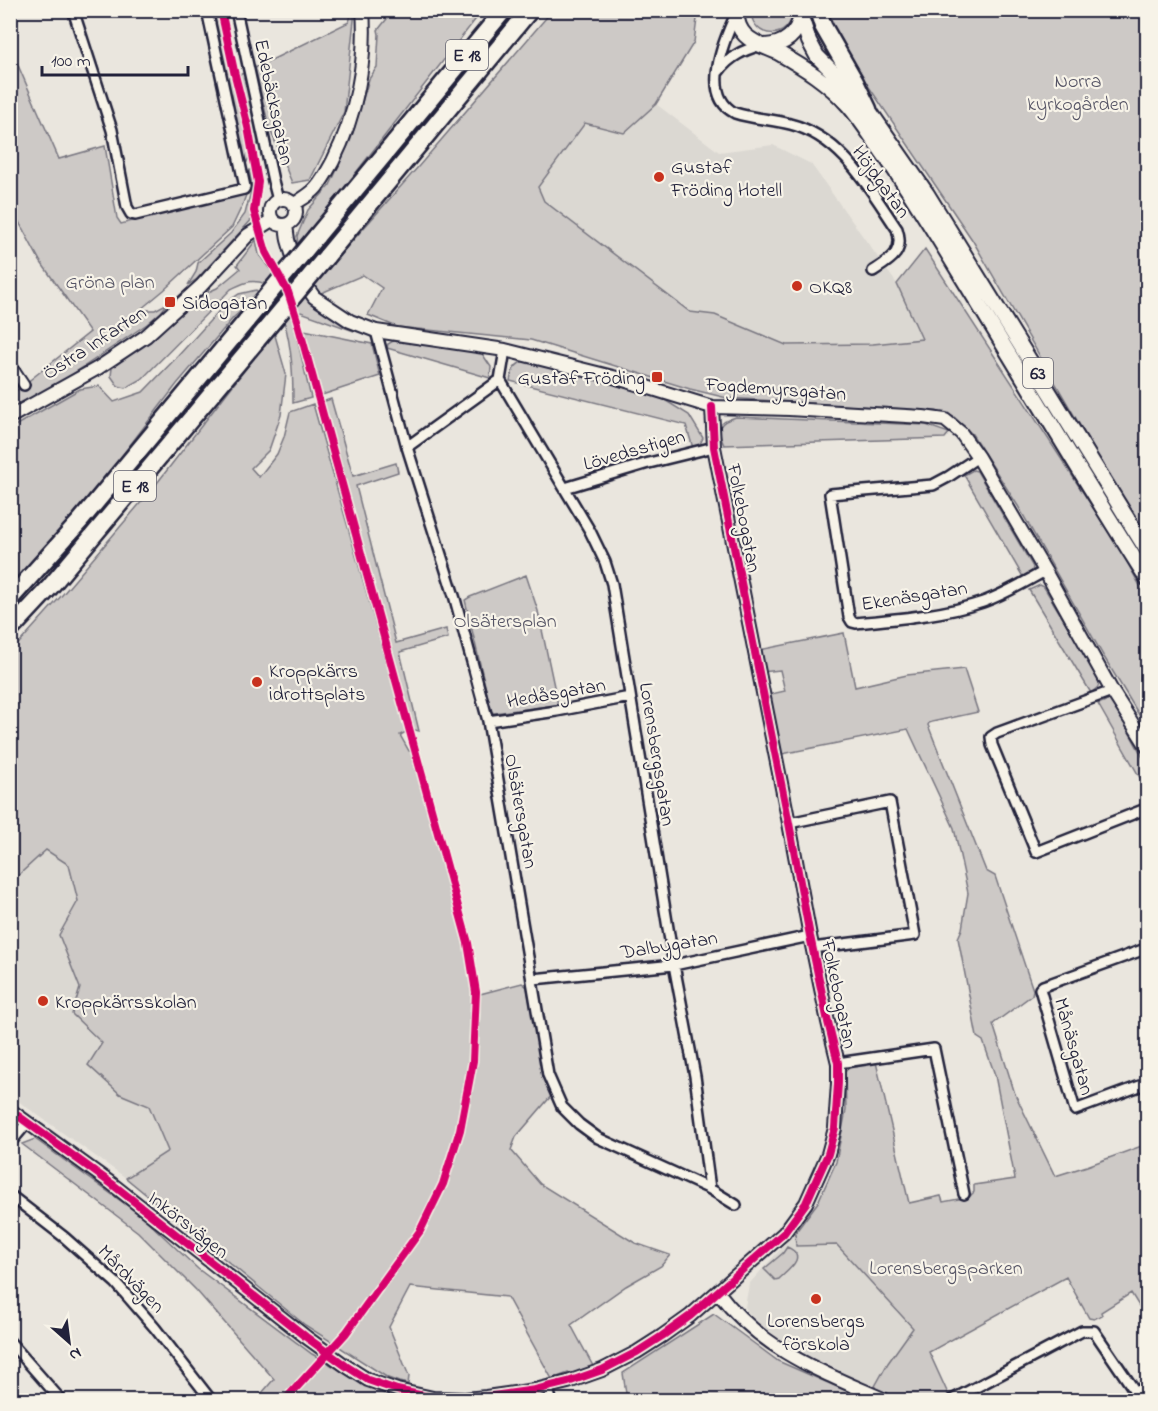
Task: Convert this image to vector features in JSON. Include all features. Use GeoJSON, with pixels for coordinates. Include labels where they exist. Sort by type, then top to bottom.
{"type":"FeatureCollection","features":[{"type":"Feature","properties":{"kind":"highway","name":"E 18"},"geometry":{"type":"LineString","coordinates":[[10,599],[81,520],[504,10]]}},
{"type":"Feature","properties":{"kind":"highway","name":"E 18"},"geometry":{"type":"LineString","coordinates":[[10,630],[50,587],[530,10]]}},
{"type":"Feature","properties":{"kind":"highway"},"geometry":{"type":"LineString","coordinates":[[818,10],[823,26],[868,110]]}},
{"type":"Feature","properties":{"kind":"main road","name":"63"},"geometry":{"type":"LineString","coordinates":[[736,12],[743,34],[751,41],[813,73],[837,93],[870,134],[936,235],[1148,580]]}},
{"type":"Feature","properties":{"kind":"main road","name":"63"},"geometry":{"type":"LineString","coordinates":[[801,14],[808,41],[817,56],[868,110],[927,194],[1148,552]]}},
{"type":"Feature","properties":{"kind":"main road","name":"63"},"geometry":{"type":"LineString","coordinates":[[763,46],[774,46],[789,39],[799,25],[801,14]]}},
{"type":"Feature","properties":{"kind":"street"},"geometry":{"type":"LineString","coordinates":[[73,10],[112,130],[127,207],[131,214],[141,214],[233,192],[245,187],[207,10]]}},
{"type":"Feature","properties":{"kind":"street","name":"Edebäcksgatan"},"geometry":{"type":"LineString","coordinates":[[237,10],[278,200]]}},
{"type":"Feature","properties":{"kind":"street"},"geometry":{"type":"LineString","coordinates":[[293,205],[315,189],[328,171],[340,146],[357,92],[363,43],[363,10]]}},
{"type":"Feature","properties":{"kind":"street","name":"Höjdgatan"},"geometry":{"type":"LineString","coordinates":[[736,12],[725,41],[718,72],[718,94],[729,110],[742,116],[790,124],[818,135],[843,155],[867,185],[900,237],[900,245],[892,259],[873,272]]}},
{"type":"Feature","properties":{"kind":"street"},"geometry":{"type":"LineString","coordinates":[[718,72],[737,54],[763,46]]}},
{"type":"Feature","properties":{"kind":"street"},"geometry":{"type":"LineString","coordinates":[[278,200],[288,201],[293,205],[295,216],[292,221],[286,225],[277,224],[272,220],[271,206],[278,200]]}},
{"type":"Feature","properties":{"kind":"street","name":"Östra Infarten"},"geometry":{"type":"LineString","coordinates":[[10,417],[98,368],[146,336],[201,286],[248,235],[272,220]]}},
{"type":"Feature","properties":{"kind":"street","name":"Fogdemyrsgatan"},"geometry":{"type":"LineString","coordinates":[[286,225],[298,274],[314,297],[350,321],[376,331],[505,350],[617,378],[712,407],[812,410],[945,420],[960,433],[978,457],[1112,691],[1148,748]]}},
{"type":"Feature","properties":{"kind":"street","name":"Olsätersgatan"},"geometry":{"type":"LineString","coordinates":[[376,331],[407,447],[455,599],[488,721],[548,1075],[561,1107],[598,1138],[710,1189],[736,1205]]}},
{"type":"Feature","properties":{"kind":"street"},"geometry":{"type":"LineString","coordinates":[[407,447],[500,380],[505,350]]}},
{"type":"Feature","properties":{"kind":"street"},"geometry":{"type":"LineString","coordinates":[[10,364],[24,385]]}},
{"type":"Feature","properties":{"kind":"street","name":"Lorensbergsgatan"},"geometry":{"type":"LineString","coordinates":[[500,380],[590,531],[605,562],[612,584],[674,965],[695,1076],[710,1189]]}},
{"type":"Feature","properties":{"kind":"street","name":"Folkebogatan"},"geometry":{"type":"LineString","coordinates":[[346,1366],[368,1380],[397,1390],[433,1398],[465,1399],[548,1388],[602,1370],[637,1352],[681,1323],[784,1233],[807,1203],[828,1154],[835,1128],[838,1063],[811,942],[714,447],[712,407]]}},
{"type":"Feature","properties":{"kind":"street","name":"Lövedsstigen"},"geometry":{"type":"LineString","coordinates":[[565,488],[645,464],[714,447]]}},
{"type":"Feature","properties":{"kind":"street","name":"Ekenäsgatan"},"geometry":{"type":"LineString","coordinates":[[978,457],[933,485],[830,494],[849,617],[855,623],[953,611],[984,602],[1045,571]]}},
{"type":"Feature","properties":{"kind":"street"},"geometry":{"type":"LineString","coordinates":[[1112,691],[997,733],[991,737],[992,745],[1036,852],[1148,808]]}},
{"type":"Feature","properties":{"kind":"street","name":"Hedåsgatan"},"geometry":{"type":"LineString","coordinates":[[488,721],[630,697]]}},
{"type":"Feature","properties":{"kind":"street","name":"Dalbygatan"},"geometry":{"type":"LineString","coordinates":[[533,980],[674,965],[811,942],[915,935],[890,802],[789,823]]}},
{"type":"Feature","properties":{"kind":"street","name":"Månäsgatan"},"geometry":{"type":"LineString","coordinates":[[1148,948],[1040,989],[1075,1110],[1148,1083]]}},
{"type":"Feature","properties":{"kind":"street"},"geometry":{"type":"LineString","coordinates":[[838,1063],[934,1049],[964,1194]]}},
{"type":"Feature","properties":{"kind":"street","name":"Inkörsvägen"},"geometry":{"type":"LineString","coordinates":[[10,1110],[112,1184],[346,1366]]}},
{"type":"Feature","properties":{"kind":"street"},"geometry":{"type":"LineString","coordinates":[[10,1143],[27,1123]]}},
{"type":"Feature","properties":{"kind":"street","name":"Mårdvägen"},"geometry":{"type":"LineString","coordinates":[[10,1195],[64,1237],[116,1283],[155,1328],[211,1401]]}},
{"type":"Feature","properties":{"kind":"street"},"geometry":{"type":"LineString","coordinates":[[718,1292],[728,1306],[758,1334],[798,1361],[885,1401]]}},
{"type":"Feature","properties":{"kind":"street"},"geometry":{"type":"LineString","coordinates":[[952,1401],[1082,1330],[1094,1331],[1141,1401]]}},
{"type":"Feature","properties":{"kind":"street"},"geometry":{"type":"LineString","coordinates":[[10,1342],[61,1401]]}},
{"type":"Feature","properties":{"kind":"street"},"geometry":{"type":"LineString","coordinates":[[548,1388],[551,1401]]}},
{"type":"Feature","properties":{"kind":"shaded area"},"geometry":{"type":"Polygon","coordinates":[[[656,104],[719,152],[773,145],[811,164],[897,284],[923,339],[873,344],[786,345],[715,315],[690,312],[544,201],[538,187],[586,123],[624,132],[656,104]]]}},
{"type":"Feature","properties":{"kind":"shaded area","name":"Kroppkärrsskolan"},"geometry":{"type":"Polygon","coordinates":[[[47,849],[69,865],[78,901],[59,935],[80,988],[72,1014],[102,1043],[120,1094],[149,1106],[168,1152],[126,1178],[11,1096],[11,882],[47,849]]]}},
{"type":"Feature","properties":{"kind":"shaded area","name":"Lorensbergs förskola"},"geometry":{"type":"Polygon","coordinates":[[[818,1202],[879,1291],[913,1328],[888,1363],[874,1388],[787,1344],[760,1324],[745,1307],[749,1284],[795,1233],[818,1202]]]}},
{"type":"Feature","properties":{"kind":"green space"},"geometry":{"type":"Polygon","coordinates":[[[394,10],[482,11],[298,247],[297,236],[308,210],[330,185],[351,139],[369,79],[377,67],[378,30],[394,10]]]}},
{"type":"Feature","properties":{"kind":"green space"},"geometry":{"type":"Polygon","coordinates":[[[751,10],[792,11],[791,21],[779,32],[764,32],[753,20],[751,10]]]}},
{"type":"Feature","properties":{"kind":"green space"},"geometry":{"type":"Polygon","coordinates":[[[212,11],[218,11],[250,155],[247,162],[243,158],[212,11]]]}},
{"type":"Feature","properties":{"kind":"green space"},"geometry":{"type":"Polygon","coordinates":[[[352,11],[354,11],[354,20],[344,112],[310,180],[292,183],[269,127],[255,68],[349,22],[352,11]]]}},
{"type":"Feature","properties":{"kind":"green space"},"geometry":{"type":"Polygon","coordinates":[[[552,11],[698,11],[694,42],[656,104],[624,133],[585,123],[538,187],[544,201],[690,312],[715,315],[786,345],[873,344],[922,339],[897,284],[925,249],[1121,551],[1147,599],[1147,728],[1018,506],[972,434],[954,417],[936,411],[727,398],[690,389],[531,340],[397,327],[368,315],[382,288],[363,275],[319,294],[314,284],[552,11]]]}},
{"type":"Feature","properties":{"kind":"green space","name":"Norra kyrkogården"},"geometry":{"type":"Polygon","coordinates":[[[826,11],[1147,11],[1147,541],[973,241],[840,44],[826,11]]]}},
{"type":"Feature","properties":{"kind":"green space","name":"Gröna plan"},"geometry":{"type":"Polygon","coordinates":[[[10,47],[59,159],[105,146],[117,218],[121,224],[244,193],[246,195],[232,227],[141,309],[141,313],[146,310],[155,310],[168,303],[161,312],[147,324],[55,386],[11,411],[11,395],[90,332],[40,261],[11,207],[10,47]]]}},
{"type":"Feature","properties":{"kind":"green space"},"geometry":{"type":"Polygon","coordinates":[[[244,73],[260,140],[255,148],[239,75],[244,73]]]}},
{"type":"Feature","properties":{"kind":"green space"},"geometry":{"type":"Polygon","coordinates":[[[252,168],[255,180],[254,217],[197,279],[188,285],[196,272],[198,263],[231,233],[245,214],[252,185],[249,171],[252,168]]]}},
{"type":"Feature","properties":{"kind":"green space"},"geometry":{"type":"Polygon","coordinates":[[[256,240],[259,255],[275,276],[267,284],[248,282],[231,289],[142,379],[126,388],[118,386],[111,376],[112,368],[206,293],[217,288],[240,269],[237,265],[256,240]]]}},
{"type":"Feature","properties":{"kind":"green space"},"geometry":{"type":"Polygon","coordinates":[[[256,290],[260,294],[233,318],[177,384],[117,462],[11,589],[11,428],[80,389],[99,386],[114,402],[143,392],[227,302],[239,294],[256,290]]]}},
{"type":"Feature","properties":{"kind":"green space"},"geometry":{"type":"Polygon","coordinates":[[[306,296],[322,310],[354,331],[301,312],[293,319],[311,398],[293,403],[292,362],[284,321],[306,296]]]}},
{"type":"Feature","properties":{"kind":"green space"},"geometry":{"type":"Polygon","coordinates":[[[254,323],[258,328],[53,574],[11,621],[10,611],[254,323]]]}},
{"type":"Feature","properties":{"kind":"green space"},"geometry":{"type":"Polygon","coordinates":[[[304,330],[372,344],[380,376],[319,396],[304,330]]]}},
{"type":"Feature","properties":{"kind":"green space"},"geometry":{"type":"Polygon","coordinates":[[[274,332],[286,374],[281,415],[269,450],[251,468],[259,477],[277,454],[290,412],[313,404],[406,732],[400,735],[409,751],[419,751],[472,942],[480,994],[522,983],[527,987],[543,1072],[552,1095],[516,1137],[511,1150],[540,1184],[635,1243],[670,1255],[661,1266],[626,1286],[571,1325],[593,1366],[568,1375],[568,1373],[552,1379],[507,1297],[410,1287],[389,1327],[409,1376],[408,1384],[388,1378],[305,1325],[126,1178],[168,1151],[149,1106],[120,1094],[88,1065],[102,1043],[72,1014],[80,988],[59,935],[78,901],[69,865],[46,850],[11,882],[11,652],[154,487],[274,332]]]}},
{"type":"Feature","properties":{"kind":"green space"},"geometry":{"type":"Polygon","coordinates":[[[393,341],[481,352],[491,367],[490,378],[387,348],[388,344],[393,341]]]}},
{"type":"Feature","properties":{"kind":"green space"},"geometry":{"type":"Polygon","coordinates":[[[523,361],[584,375],[663,399],[689,415],[703,438],[699,446],[693,448],[686,425],[510,381],[514,369],[523,361]]]}},
{"type":"Feature","properties":{"kind":"green space"},"geometry":{"type":"Polygon","coordinates":[[[331,399],[353,476],[396,463],[398,472],[356,486],[396,643],[446,629],[448,638],[400,652],[419,731],[411,729],[319,403],[331,399]]]}},
{"type":"Feature","properties":{"kind":"green space"},"geometry":{"type":"Polygon","coordinates":[[[736,417],[926,425],[949,433],[945,438],[724,445],[720,427],[725,421],[736,417]]]}},
{"type":"Feature","properties":{"kind":"green space"},"geometry":{"type":"Polygon","coordinates":[[[973,470],[977,471],[1033,567],[1032,572],[1023,577],[964,475],[973,470]]]}},
{"type":"Feature","properties":{"kind":"green space","name":"Olsätersplan"},"geometry":{"type":"Polygon","coordinates":[[[526,575],[538,611],[558,705],[494,713],[491,711],[465,600],[526,575]]]}},
{"type":"Feature","properties":{"kind":"green space"},"geometry":{"type":"Polygon","coordinates":[[[1040,585],[1044,587],[1100,680],[1098,687],[1091,693],[1029,590],[1040,585]]]}},
{"type":"Feature","properties":{"kind":"green space","name":"Lorensbergsparken"},"geometry":{"type":"Polygon","coordinates":[[[844,633],[855,687],[907,675],[964,669],[978,712],[932,722],[928,725],[986,871],[995,876],[1033,990],[1032,995],[993,1024],[1015,1094],[1055,1176],[1147,1144],[1147,1319],[1131,1293],[1101,1312],[1102,1315],[1094,1319],[1089,1318],[1066,1277],[929,1352],[949,1396],[944,1400],[904,1400],[874,1388],[888,1363],[913,1328],[837,1245],[796,1246],[795,1233],[818,1202],[836,1162],[846,1110],[845,1072],[855,1065],[876,1062],[909,1203],[941,1196],[943,1202],[969,1197],[974,1192],[974,1185],[1015,1179],[995,1075],[983,1041],[977,1037],[958,938],[962,929],[968,893],[954,828],[908,729],[782,754],[779,752],[767,695],[785,691],[780,670],[762,672],[759,650],[844,633]]]}},
{"type":"Feature","properties":{"kind":"green space"},"geometry":{"type":"Polygon","coordinates":[[[1108,700],[1112,701],[1147,765],[1147,790],[1098,704],[1108,700]]]}},
{"type":"Feature","properties":{"kind":"green space"},"geometry":{"type":"Polygon","coordinates":[[[35,1139],[143,1217],[198,1269],[312,1354],[379,1392],[423,1400],[256,1400],[274,1379],[196,1290],[138,1232],[22,1144],[35,1139]]]}},
{"type":"Feature","properties":{"kind":"green space"},"geometry":{"type":"Polygon","coordinates":[[[787,1247],[793,1251],[797,1259],[779,1279],[775,1280],[764,1269],[787,1247]]]}},
{"type":"Feature","properties":{"kind":"green space"},"geometry":{"type":"Polygon","coordinates":[[[714,1314],[778,1361],[867,1400],[627,1400],[623,1373],[714,1314]]]}},
{"type":"Feature","properties":{"kind":"cycle path"},"geometry":{"type":"LineString","coordinates":[[221,10],[258,182],[254,211],[266,252],[288,292],[297,320],[468,943],[476,992],[473,1061],[460,1130],[443,1184],[420,1231],[346,1333],[285,1400]]}},
{"type":"Feature","properties":{"kind":"cycle path"},"geometry":{"type":"LineString","coordinates":[[10,1110],[112,1184],[346,1366],[368,1380],[397,1390],[433,1398],[465,1399],[535,1390],[602,1370],[637,1352],[690,1316],[784,1233],[806,1203],[828,1154],[835,1128],[838,1063],[810,936],[714,447],[712,407]]}},
{"type":"Feature","properties":{"kind":"place","name":"Gustaf Fröding Hotell"},"geometry":{"type":"Point","coordinates":[659,177]}},
{"type":"Feature","properties":{"kind":"place","name":"OKQ8"},"geometry":{"type":"Point","coordinates":[797,286]}},
{"type":"Feature","properties":{"kind":"place","name":"Sidogatan"},"geometry":{"type":"Point","coordinates":[170,302]}},
{"type":"Feature","properties":{"kind":"place","name":"Gustaf Fröding"},"geometry":{"type":"Point","coordinates":[657,377]}},
{"type":"Feature","properties":{"kind":"place","name":"Kroppkärrs idrottsplats"},"geometry":{"type":"Point","coordinates":[257,682]}},
{"type":"Feature","properties":{"kind":"place","name":"Kroppkärrsskolan"},"geometry":{"type":"Point","coordinates":[43,1001]}},
{"type":"Feature","properties":{"kind":"place","name":"Lorensbergs förskola"},"geometry":{"type":"Point","coordinates":[816,1299]}}]}
